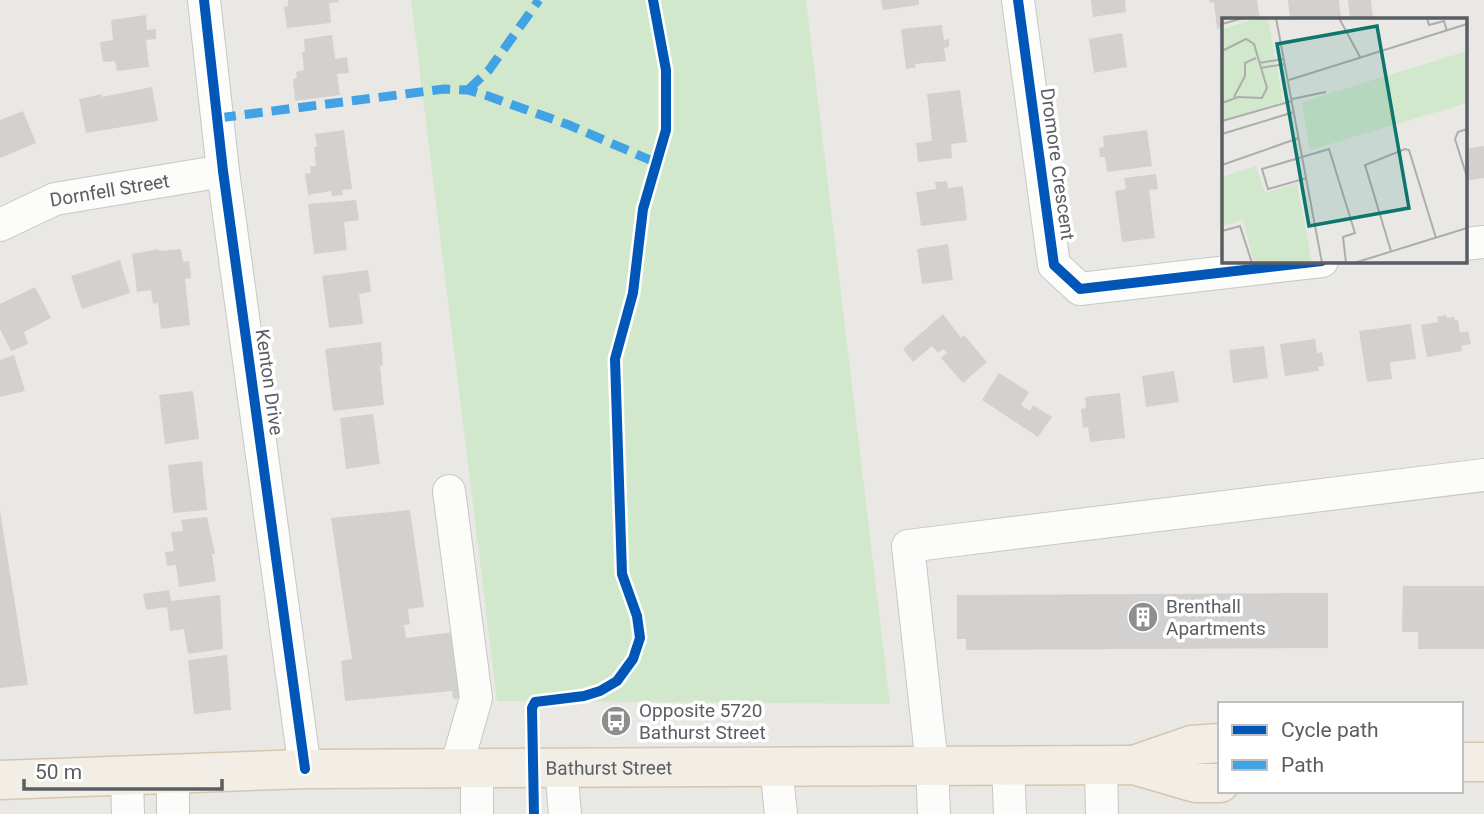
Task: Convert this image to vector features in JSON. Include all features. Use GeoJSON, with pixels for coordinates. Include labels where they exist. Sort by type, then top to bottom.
{"type":"FeatureCollection","features":[{"type":"Feature","properties":{"kind":"main road","name":"Bathurst Street"},"geometry":{"type":"LineString","coordinates":[[1118,765],[1192,745],[1218,743]]}},
{"type":"Feature","properties":{"kind":"main road"},"geometry":{"type":"LineString","coordinates":[[1463,762],[1484,762]]}},
{"type":"Feature","properties":{"kind":"main road","name":"Bathurst Street"},"geometry":{"type":"LineString","coordinates":[[0,780],[128,795],[173,774],[305,769],[1118,765],[1196,783],[1218,783]]}},
{"type":"Feature","properties":{"kind":"street","name":"Kenton Drive"},"geometry":{"type":"LineString","coordinates":[[204,0],[223,171],[305,769]]}},
{"type":"Feature","properties":{"kind":"street","name":"Dromore Crescent"},"geometry":{"type":"LineString","coordinates":[[1018,0],[1054,265],[1080,289],[1313,262]]}},
{"type":"Feature","properties":{"kind":"street","name":"Dornfell Street"},"geometry":{"type":"LineString","coordinates":[[0,225],[55,199],[223,171]]}},
{"type":"Feature","properties":{"kind":"street"},"geometry":{"type":"LineString","coordinates":[[1466,244],[1484,242]]}},
{"type":"Feature","properties":{"kind":"street"},"geometry":{"type":"LineString","coordinates":[[934,814],[932,765],[908,546],[1484,475]]}},
{"type":"Feature","properties":{"kind":"street"},"geometry":{"type":"LineString","coordinates":[[449,491],[476,698],[466,768],[477,814]]}},
{"type":"Feature","properties":{"kind":"street"},"geometry":{"type":"LineString","coordinates":[[1008,765],[1010,814]]}},
{"type":"Feature","properties":{"kind":"street"},"geometry":{"type":"LineString","coordinates":[[1102,814],[1118,765]]}},
{"type":"Feature","properties":{"kind":"street"},"geometry":{"type":"LineString","coordinates":[[776,766],[781,814]]}},
{"type":"Feature","properties":{"kind":"street"},"geometry":{"type":"LineString","coordinates":[[561,767],[565,814]]}},
{"type":"Feature","properties":{"kind":"street"},"geometry":{"type":"LineString","coordinates":[[173,774],[173,814]]}},
{"type":"Feature","properties":{"kind":"green space"},"geometry":{"type":"Polygon","coordinates":[[[411,0],[806,0],[890,704],[497,701],[411,0]]]}},
{"type":"Feature","properties":{"kind":"building"},"geometry":{"type":"Polygon","coordinates":[[[288,0],[339,2],[329,3],[331,23],[287,28],[284,7],[288,6],[288,0]]]}},
{"type":"Feature","properties":{"kind":"building"},"geometry":{"type":"Polygon","coordinates":[[[881,0],[919,0],[919,5],[883,10],[881,0]]]}},
{"type":"Feature","properties":{"kind":"building"},"geometry":{"type":"Polygon","coordinates":[[[1091,0],[1125,0],[1126,12],[1093,17],[1091,0]]]}},
{"type":"Feature","properties":{"kind":"building"},"geometry":{"type":"Polygon","coordinates":[[[1209,0],[1257,0],[1260,18],[1222,18],[1222,28],[1217,29],[1214,2],[1210,3],[1209,0]]]}},
{"type":"Feature","properties":{"kind":"building"},"geometry":{"type":"Polygon","coordinates":[[[1288,0],[1339,0],[1341,18],[1290,18],[1288,0]]]}},
{"type":"Feature","properties":{"kind":"building"},"geometry":{"type":"Polygon","coordinates":[[[1348,0],[1371,0],[1373,18],[1350,18],[1348,0]]]}},
{"type":"Feature","properties":{"kind":"building"},"geometry":{"type":"Polygon","coordinates":[[[146,15],[147,30],[156,29],[156,39],[146,40],[149,67],[117,71],[115,61],[103,62],[100,42],[113,40],[111,20],[146,15]]]}},
{"type":"Feature","properties":{"kind":"building"},"geometry":{"type":"Polygon","coordinates":[[[942,25],[944,40],[949,39],[949,47],[944,48],[946,61],[915,64],[916,67],[906,69],[901,29],[942,25]]]}},
{"type":"Feature","properties":{"kind":"building"},"geometry":{"type":"Polygon","coordinates":[[[1122,33],[1127,67],[1094,73],[1089,39],[1122,33]]]}},
{"type":"Feature","properties":{"kind":"building"},"geometry":{"type":"Polygon","coordinates":[[[332,35],[335,59],[347,57],[349,73],[337,74],[340,95],[295,101],[293,79],[297,78],[296,72],[304,70],[304,39],[332,35]]]}},
{"type":"Feature","properties":{"kind":"building"},"geometry":{"type":"Polygon","coordinates":[[[152,87],[158,121],[86,133],[79,99],[152,87]]]}},
{"type":"Feature","properties":{"kind":"building"},"geometry":{"type":"Polygon","coordinates":[[[960,90],[967,142],[951,144],[952,158],[918,162],[916,143],[932,141],[927,94],[960,90]]]}},
{"type":"Feature","properties":{"kind":"building"},"geometry":{"type":"Polygon","coordinates":[[[23,111],[36,143],[0,158],[0,120],[23,111]]]}},
{"type":"Feature","properties":{"kind":"building"},"geometry":{"type":"Polygon","coordinates":[[[344,130],[352,189],[342,190],[343,195],[332,196],[331,191],[308,195],[305,174],[311,173],[310,166],[316,166],[315,134],[344,130]]]}},
{"type":"Feature","properties":{"kind":"building"},"geometry":{"type":"Polygon","coordinates":[[[1147,130],[1152,166],[1107,172],[1105,157],[1100,157],[1099,148],[1104,147],[1103,136],[1147,130]]]}},
{"type":"Feature","properties":{"kind":"building"},"geometry":{"type":"Polygon","coordinates":[[[1484,146],[1484,178],[1466,181],[1466,149],[1484,146]]]}},
{"type":"Feature","properties":{"kind":"building"},"geometry":{"type":"Polygon","coordinates":[[[1156,174],[1158,189],[1149,190],[1155,238],[1122,242],[1115,191],[1126,189],[1124,178],[1156,174]]]}},
{"type":"Feature","properties":{"kind":"building"},"geometry":{"type":"Polygon","coordinates":[[[947,181],[948,188],[963,186],[967,220],[921,226],[916,192],[936,189],[935,182],[947,181]]]}},
{"type":"Feature","properties":{"kind":"building"},"geometry":{"type":"Polygon","coordinates":[[[356,200],[359,220],[344,222],[347,250],[314,254],[308,204],[356,200]]]}},
{"type":"Feature","properties":{"kind":"building"},"geometry":{"type":"Polygon","coordinates":[[[948,244],[953,280],[922,284],[917,249],[948,244]]]}},
{"type":"Feature","properties":{"kind":"building"},"geometry":{"type":"Polygon","coordinates":[[[159,249],[181,249],[183,262],[189,261],[191,278],[185,279],[190,325],[161,329],[158,303],[153,304],[151,290],[137,292],[132,254],[159,249]]]}},
{"type":"Feature","properties":{"kind":"building"},"geometry":{"type":"Polygon","coordinates":[[[120,260],[130,293],[82,309],[71,276],[120,260]]]}},
{"type":"Feature","properties":{"kind":"building"},"geometry":{"type":"Polygon","coordinates":[[[368,270],[371,292],[359,294],[363,324],[329,328],[322,276],[368,270]]]}},
{"type":"Feature","properties":{"kind":"building"},"geometry":{"type":"Polygon","coordinates":[[[35,287],[51,318],[24,332],[28,344],[11,351],[0,329],[0,304],[35,287]]]}},
{"type":"Feature","properties":{"kind":"building"},"geometry":{"type":"Polygon","coordinates":[[[943,314],[961,338],[964,335],[987,362],[963,383],[941,358],[947,353],[943,349],[938,353],[932,346],[913,362],[903,349],[943,314]]]}},
{"type":"Feature","properties":{"kind":"building"},"geometry":{"type":"Polygon","coordinates":[[[1446,315],[1447,318],[1454,317],[1458,320],[1460,333],[1468,331],[1471,344],[1461,346],[1462,351],[1427,357],[1421,325],[1438,322],[1437,317],[1446,315]]]}},
{"type":"Feature","properties":{"kind":"building"},"geometry":{"type":"Polygon","coordinates":[[[1411,324],[1416,359],[1390,362],[1392,379],[1367,382],[1359,331],[1411,324]]]}},
{"type":"Feature","properties":{"kind":"building"},"geometry":{"type":"Polygon","coordinates":[[[1315,339],[1317,353],[1322,352],[1324,366],[1318,367],[1319,371],[1285,376],[1280,344],[1315,339]]]}},
{"type":"Feature","properties":{"kind":"building"},"geometry":{"type":"Polygon","coordinates":[[[381,342],[383,365],[380,366],[384,405],[333,411],[325,349],[381,342]]]}},
{"type":"Feature","properties":{"kind":"building"},"geometry":{"type":"Polygon","coordinates":[[[1264,346],[1268,378],[1233,383],[1229,350],[1264,346]]]}},
{"type":"Feature","properties":{"kind":"building"},"geometry":{"type":"Polygon","coordinates":[[[14,355],[25,391],[0,397],[0,360],[14,355]]]}},
{"type":"Feature","properties":{"kind":"building"},"geometry":{"type":"Polygon","coordinates":[[[1174,371],[1179,402],[1146,407],[1142,376],[1174,371]]]}},
{"type":"Feature","properties":{"kind":"building"},"geometry":{"type":"Polygon","coordinates":[[[999,373],[1029,392],[1021,405],[1030,411],[1033,405],[1052,417],[1038,437],[982,400],[999,373]]]}},
{"type":"Feature","properties":{"kind":"building"},"geometry":{"type":"Polygon","coordinates":[[[193,391],[199,439],[165,444],[159,395],[193,391]]]}},
{"type":"Feature","properties":{"kind":"building"},"geometry":{"type":"Polygon","coordinates":[[[1120,393],[1125,438],[1090,442],[1088,427],[1083,428],[1081,409],[1086,408],[1085,397],[1120,393]]]}},
{"type":"Feature","properties":{"kind":"building"},"geometry":{"type":"Polygon","coordinates":[[[373,414],[380,464],[346,469],[340,418],[373,414]]]}},
{"type":"Feature","properties":{"kind":"building"},"geometry":{"type":"Polygon","coordinates":[[[202,461],[207,510],[173,513],[168,465],[202,461]]]}},
{"type":"Feature","properties":{"kind":"building"},"geometry":{"type":"Polygon","coordinates":[[[410,510],[424,607],[408,609],[410,624],[404,625],[406,638],[462,631],[470,697],[453,699],[452,691],[345,701],[341,661],[352,659],[331,518],[410,510]]]}},
{"type":"Feature","properties":{"kind":"building"},"geometry":{"type":"Polygon","coordinates":[[[0,511],[28,685],[0,688],[0,511]]]}},
{"type":"Feature","properties":{"kind":"building"},"geometry":{"type":"Polygon","coordinates":[[[207,517],[215,554],[212,554],[216,581],[179,587],[176,565],[167,566],[165,552],[174,551],[171,532],[183,531],[181,520],[207,517]]]}},
{"type":"Feature","properties":{"kind":"building"},"geometry":{"type":"Polygon","coordinates":[[[1403,586],[1484,586],[1484,649],[1418,649],[1418,632],[1402,632],[1403,586]]]}},
{"type":"Feature","properties":{"kind":"building"},"geometry":{"type":"Polygon","coordinates":[[[169,590],[171,601],[220,595],[223,649],[188,654],[184,629],[170,631],[167,607],[146,610],[143,594],[169,590]]]}},
{"type":"Feature","properties":{"kind":"building","name":"Brenthall Apartments"},"geometry":{"type":"Polygon","coordinates":[[[1328,593],[1328,648],[966,650],[966,639],[957,639],[957,595],[1328,593]]]}},
{"type":"Feature","properties":{"kind":"building"},"geometry":{"type":"Polygon","coordinates":[[[227,655],[231,710],[194,714],[188,660],[227,655]]]}},
{"type":"Feature","properties":{"kind":"marked path"},"geometry":{"type":"LineString","coordinates":[[468,90],[489,70],[539,0]]}},
{"type":"Feature","properties":{"kind":"marked path"},"geometry":{"type":"LineString","coordinates":[[218,118],[444,89],[468,90],[569,125],[657,163]]}},
{"type":"Feature","properties":{"kind":"cycle path"},"geometry":{"type":"LineString","coordinates":[[204,0],[223,171],[305,769]]}},
{"type":"Feature","properties":{"kind":"cycle path"},"geometry":{"type":"LineString","coordinates":[[534,814],[532,708],[535,702],[584,696],[617,681],[633,659],[640,638],[637,616],[622,574],[615,359],[633,293],[643,209],[666,130],[666,70],[653,0]]}},
{"type":"Feature","properties":{"kind":"cycle path"},"geometry":{"type":"LineString","coordinates":[[1018,0],[1054,265],[1080,289],[1313,262]]}},
{"type":"Feature","properties":{"kind":"place","name":"Brenthall Apartments"},"geometry":{"type":"Point","coordinates":[1143,617]}},
{"type":"Feature","properties":{"kind":"place","name":"Opposite 5720 Bathurst Street"},"geometry":{"type":"Point","coordinates":[616,721]}}]}
